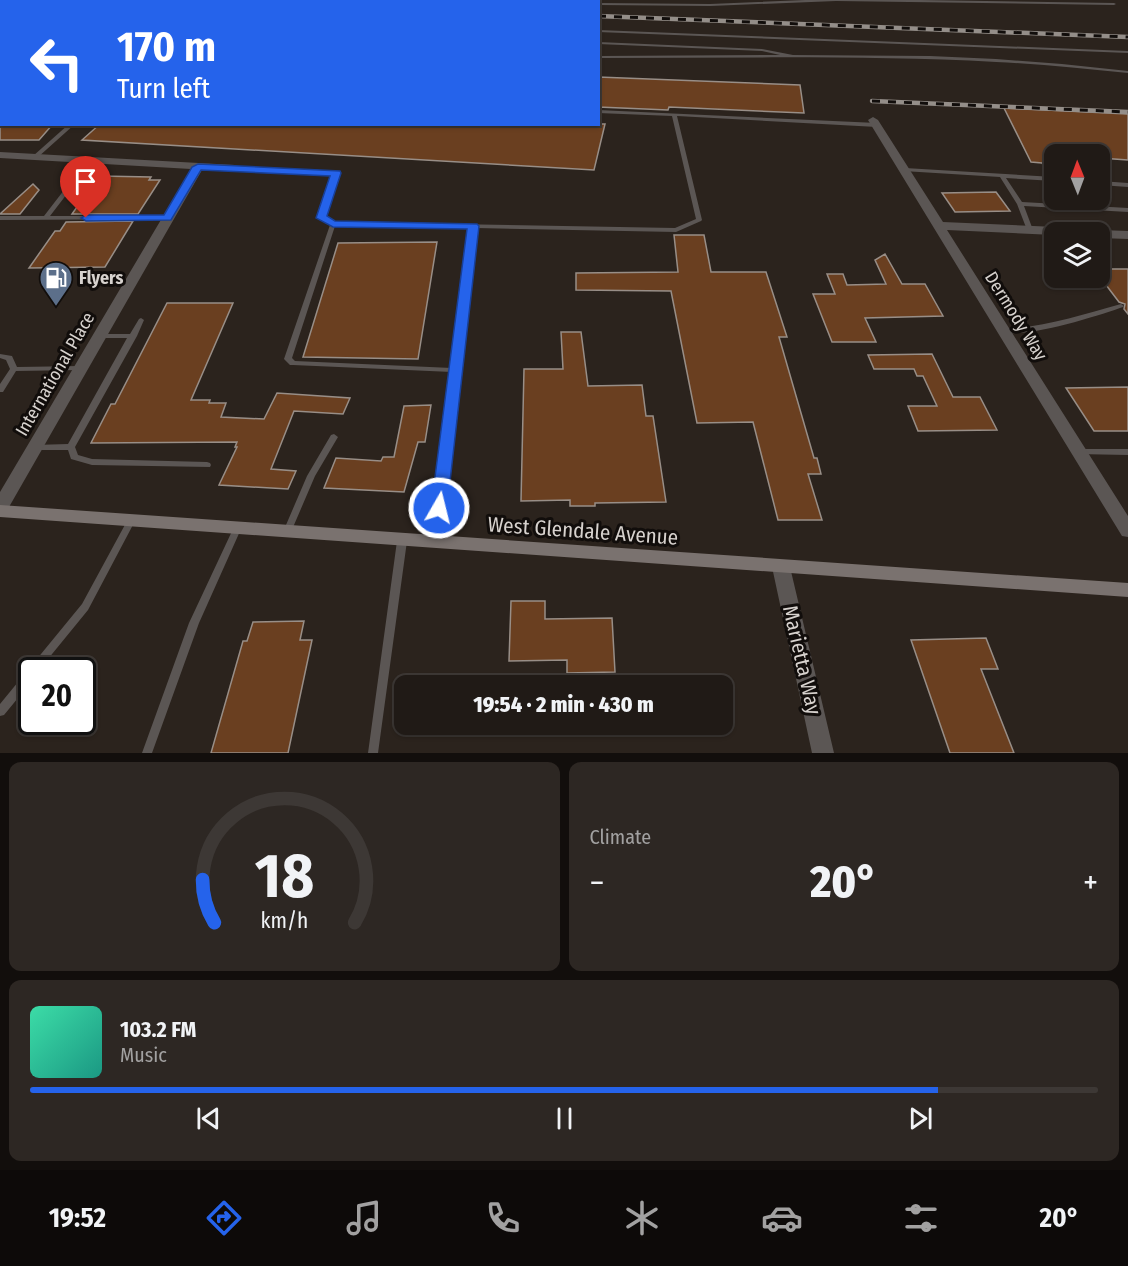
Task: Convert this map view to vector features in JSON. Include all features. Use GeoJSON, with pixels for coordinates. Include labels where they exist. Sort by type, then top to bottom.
{"type":"FeatureCollection","features":[{"type":"Feature","properties":{"kind":"main road","name":"West Glendale Avenue"},"geometry":{"type":"LineString","coordinates":[[0,509],[402,541],[1128,590]]}},
{"type":"Feature","properties":{"kind":"street","name":"Dermody Way"},"geometry":{"type":"LineString","coordinates":[[875,122],[1128,531]]}},
{"type":"Feature","properties":{"kind":"street"},"geometry":{"type":"LineString","coordinates":[[0,155],[235,168]]}},
{"type":"Feature","properties":{"kind":"street","name":"International Place"},"geometry":{"type":"LineString","coordinates":[[0,509],[198,167]]}},
{"type":"Feature","properties":{"kind":"street"},"geometry":{"type":"LineString","coordinates":[[939,226],[1044,231]]}},
{"type":"Feature","properties":{"kind":"street"},"geometry":{"type":"LineString","coordinates":[[1110,234],[1128,235]]}},
{"type":"Feature","properties":{"kind":"street","name":"Marietta Way"},"geometry":{"type":"LineString","coordinates":[[781,567],[823,753]]}},
{"type":"Feature","properties":{"kind":"lane"},"geometry":{"type":"LineString","coordinates":[[740,0],[753,3]]}},
{"type":"Feature","properties":{"kind":"lane"},"geometry":{"type":"LineString","coordinates":[[600,4],[710,5],[836,0],[1114,4]]}},
{"type":"Feature","properties":{"kind":"lane"},"geometry":{"type":"LineString","coordinates":[[600,31],[1128,52]]}},
{"type":"Feature","properties":{"kind":"lane"},"geometry":{"type":"LineString","coordinates":[[600,43],[778,51],[796,58]]}},
{"type":"Feature","properties":{"kind":"lane"},"geometry":{"type":"LineString","coordinates":[[600,57],[1015,62],[1128,72]]}},
{"type":"Feature","properties":{"kind":"lane"},"geometry":{"type":"LineString","coordinates":[[600,111],[875,122]]}},
{"type":"Feature","properties":{"kind":"lane"},"geometry":{"type":"LineString","coordinates":[[235,168],[336,173],[321,218],[333,224],[676,230],[699,220],[674,115]]}},
{"type":"Feature","properties":{"kind":"lane"},"geometry":{"type":"LineString","coordinates":[[35,157],[71,126]]}},
{"type":"Feature","properties":{"kind":"lane"},"geometry":{"type":"LineString","coordinates":[[46,218],[90,160]]}},
{"type":"Feature","properties":{"kind":"lane"},"geometry":{"type":"LineString","coordinates":[[905,170],[1044,179]]}},
{"type":"Feature","properties":{"kind":"lane"},"geometry":{"type":"LineString","coordinates":[[1002,176],[1020,204],[1030,230]]}},
{"type":"Feature","properties":{"kind":"lane"},"geometry":{"type":"LineString","coordinates":[[1110,184],[1128,185]]}},
{"type":"Feature","properties":{"kind":"lane"},"geometry":{"type":"LineString","coordinates":[[1020,204],[1128,210]]}},
{"type":"Feature","properties":{"kind":"lane"},"geometry":{"type":"LineString","coordinates":[[0,218],[168,218]]}},
{"type":"Feature","properties":{"kind":"lane"},"geometry":{"type":"LineString","coordinates":[[333,224],[288,360],[293,363],[343,366],[456,370]]}},
{"type":"Feature","properties":{"kind":"lane"},"geometry":{"type":"LineString","coordinates":[[430,543],[440,502],[473,226]]}},
{"type":"Feature","properties":{"kind":"lane"},"geometry":{"type":"LineString","coordinates":[[1004,331],[1022,331],[1069,322],[1121,306]]}},
{"type":"Feature","properties":{"kind":"lane"},"geometry":{"type":"LineString","coordinates":[[141,320],[71,447],[74,457],[93,462],[207,465]]}},
{"type":"Feature","properties":{"kind":"lane"},"geometry":{"type":"LineString","coordinates":[[99,336],[133,336]]}},
{"type":"Feature","properties":{"kind":"lane"},"geometry":{"type":"LineString","coordinates":[[0,356],[9,358],[14,369]]}},
{"type":"Feature","properties":{"kind":"lane"},"geometry":{"type":"LineString","coordinates":[[14,369],[81,368]]}},
{"type":"Feature","properties":{"kind":"lane"},"geometry":{"type":"LineString","coordinates":[[0,390],[14,369]]}},
{"type":"Feature","properties":{"kind":"lane"},"geometry":{"type":"LineString","coordinates":[[287,532],[311,476],[334,437]]}},
{"type":"Feature","properties":{"kind":"lane"},"geometry":{"type":"LineString","coordinates":[[34,448],[71,447]]}},
{"type":"Feature","properties":{"kind":"lane"},"geometry":{"type":"LineString","coordinates":[[1079,452],[1128,452]]}},
{"type":"Feature","properties":{"kind":"lane"},"geometry":{"type":"LineString","coordinates":[[44,657],[85,607],[131,521]]}},
{"type":"Feature","properties":{"kind":"lane"},"geometry":{"type":"LineString","coordinates":[[147,753],[194,623],[237,529]]}},
{"type":"Feature","properties":{"kind":"lane"},"geometry":{"type":"LineString","coordinates":[[373,753],[402,541]]}},
{"type":"Feature","properties":{"kind":"lane"},"geometry":{"type":"LineString","coordinates":[[0,712],[18,690]]}},
{"type":"Feature","properties":{"kind":"building"},"geometry":{"type":"Polygon","coordinates":[[[600,77],[800,85],[804,113],[669,107],[668,110],[600,107],[600,77]]]}},
{"type":"Feature","properties":{"kind":"building"},"geometry":{"type":"Polygon","coordinates":[[[1004,108],[1128,114],[1128,160],[1110,159],[1110,144],[1044,144],[1044,167],[1042,163],[1031,162],[1004,108]]]}},
{"type":"Feature","properties":{"kind":"building"},"geometry":{"type":"Polygon","coordinates":[[[600,124],[605,124],[594,170],[82,140],[98,126],[600,126],[600,124]]]}},
{"type":"Feature","properties":{"kind":"building"},"geometry":{"type":"Polygon","coordinates":[[[0,126],[51,126],[39,140],[0,140],[0,126]]]}},
{"type":"Feature","properties":{"kind":"building"},"geometry":{"type":"Polygon","coordinates":[[[99,176],[151,177],[149,180],[160,180],[138,214],[72,214],[99,176]]]}},
{"type":"Feature","properties":{"kind":"building"},"geometry":{"type":"Polygon","coordinates":[[[33,184],[39,190],[20,214],[0,214],[33,184]]]}},
{"type":"Feature","properties":{"kind":"building"},"geometry":{"type":"Polygon","coordinates":[[[996,192],[1010,211],[955,212],[942,193],[996,192]]]}},
{"type":"Feature","properties":{"kind":"building"},"geometry":{"type":"Polygon","coordinates":[[[133,221],[105,267],[29,268],[55,231],[60,231],[66,222],[133,221]]]}},
{"type":"Feature","properties":{"kind":"building"},"geometry":{"type":"Polygon","coordinates":[[[674,235],[704,235],[711,272],[766,272],[787,337],[779,337],[814,458],[817,458],[821,474],[808,474],[822,520],[778,520],[753,422],[697,423],[671,291],[576,290],[576,273],[678,272],[674,235]]]}},
{"type":"Feature","properties":{"kind":"building"},"geometry":{"type":"Polygon","coordinates":[[[437,242],[418,359],[303,357],[338,243],[437,242]]]}},
{"type":"Feature","properties":{"kind":"building"},"geometry":{"type":"Polygon","coordinates":[[[885,254],[902,284],[925,284],[943,316],[865,318],[876,342],[832,342],[813,294],[835,294],[827,274],[843,274],[847,285],[886,284],[875,260],[885,254]]]}},
{"type":"Feature","properties":{"kind":"building"},"geometry":{"type":"Polygon","coordinates":[[[1110,269],[1128,269],[1128,314],[1124,309],[1125,304],[1119,302],[1108,288],[1110,269]]]}},
{"type":"Feature","properties":{"kind":"building"},"geometry":{"type":"Polygon","coordinates":[[[167,303],[233,303],[191,400],[226,403],[221,417],[264,419],[277,393],[350,398],[343,414],[294,411],[271,469],[296,471],[288,489],[219,485],[237,447],[235,447],[237,442],[91,443],[111,404],[115,404],[167,303]]]}},
{"type":"Feature","properties":{"kind":"building"},"geometry":{"type":"Polygon","coordinates":[[[561,332],[581,332],[588,386],[642,385],[646,416],[653,416],[666,502],[595,503],[595,506],[570,506],[570,500],[521,501],[524,369],[563,369],[561,332]]]}},
{"type":"Feature","properties":{"kind":"building"},"geometry":{"type":"Polygon","coordinates":[[[932,354],[953,397],[980,397],[997,430],[918,431],[908,406],[937,406],[923,376],[917,376],[914,369],[874,369],[868,355],[932,354]]]}},
{"type":"Feature","properties":{"kind":"building"},"geometry":{"type":"Polygon","coordinates":[[[1128,387],[1128,431],[1094,431],[1066,388],[1128,387]]]}},
{"type":"Feature","properties":{"kind":"building"},"geometry":{"type":"Polygon","coordinates":[[[431,405],[425,442],[418,442],[404,492],[324,488],[336,458],[381,461],[383,457],[394,457],[404,406],[431,405]]]}},
{"type":"Feature","properties":{"kind":"building"},"geometry":{"type":"Polygon","coordinates":[[[511,601],[545,601],[545,619],[612,618],[615,672],[567,673],[567,660],[509,661],[511,601]]]}},
{"type":"Feature","properties":{"kind":"building"},"geometry":{"type":"Polygon","coordinates":[[[304,621],[300,640],[312,640],[288,753],[211,753],[243,641],[247,641],[253,622],[304,621]]]}},
{"type":"Feature","properties":{"kind":"building"},"geometry":{"type":"Polygon","coordinates":[[[986,638],[998,669],[981,669],[1014,753],[950,753],[911,640],[986,638]]]}},
{"type":"Feature","properties":{"kind":"railway"},"geometry":{"type":"LineString","coordinates":[[600,16],[1128,37]]}},
{"type":"Feature","properties":{"kind":"railway"},"geometry":{"type":"LineString","coordinates":[[872,101],[1128,112]]}},
{"type":"Feature","properties":{"kind":"place","name":"Flyers"},"geometry":{"type":"Point","coordinates":[56,307]}},
{"type":"Feature","properties":{"kind":"route"},"geometry":{"type":"LineString","coordinates":[[86,218],[168,218],[198,167],[336,173],[321,218],[333,224],[473,226],[439,508]]}}]}
